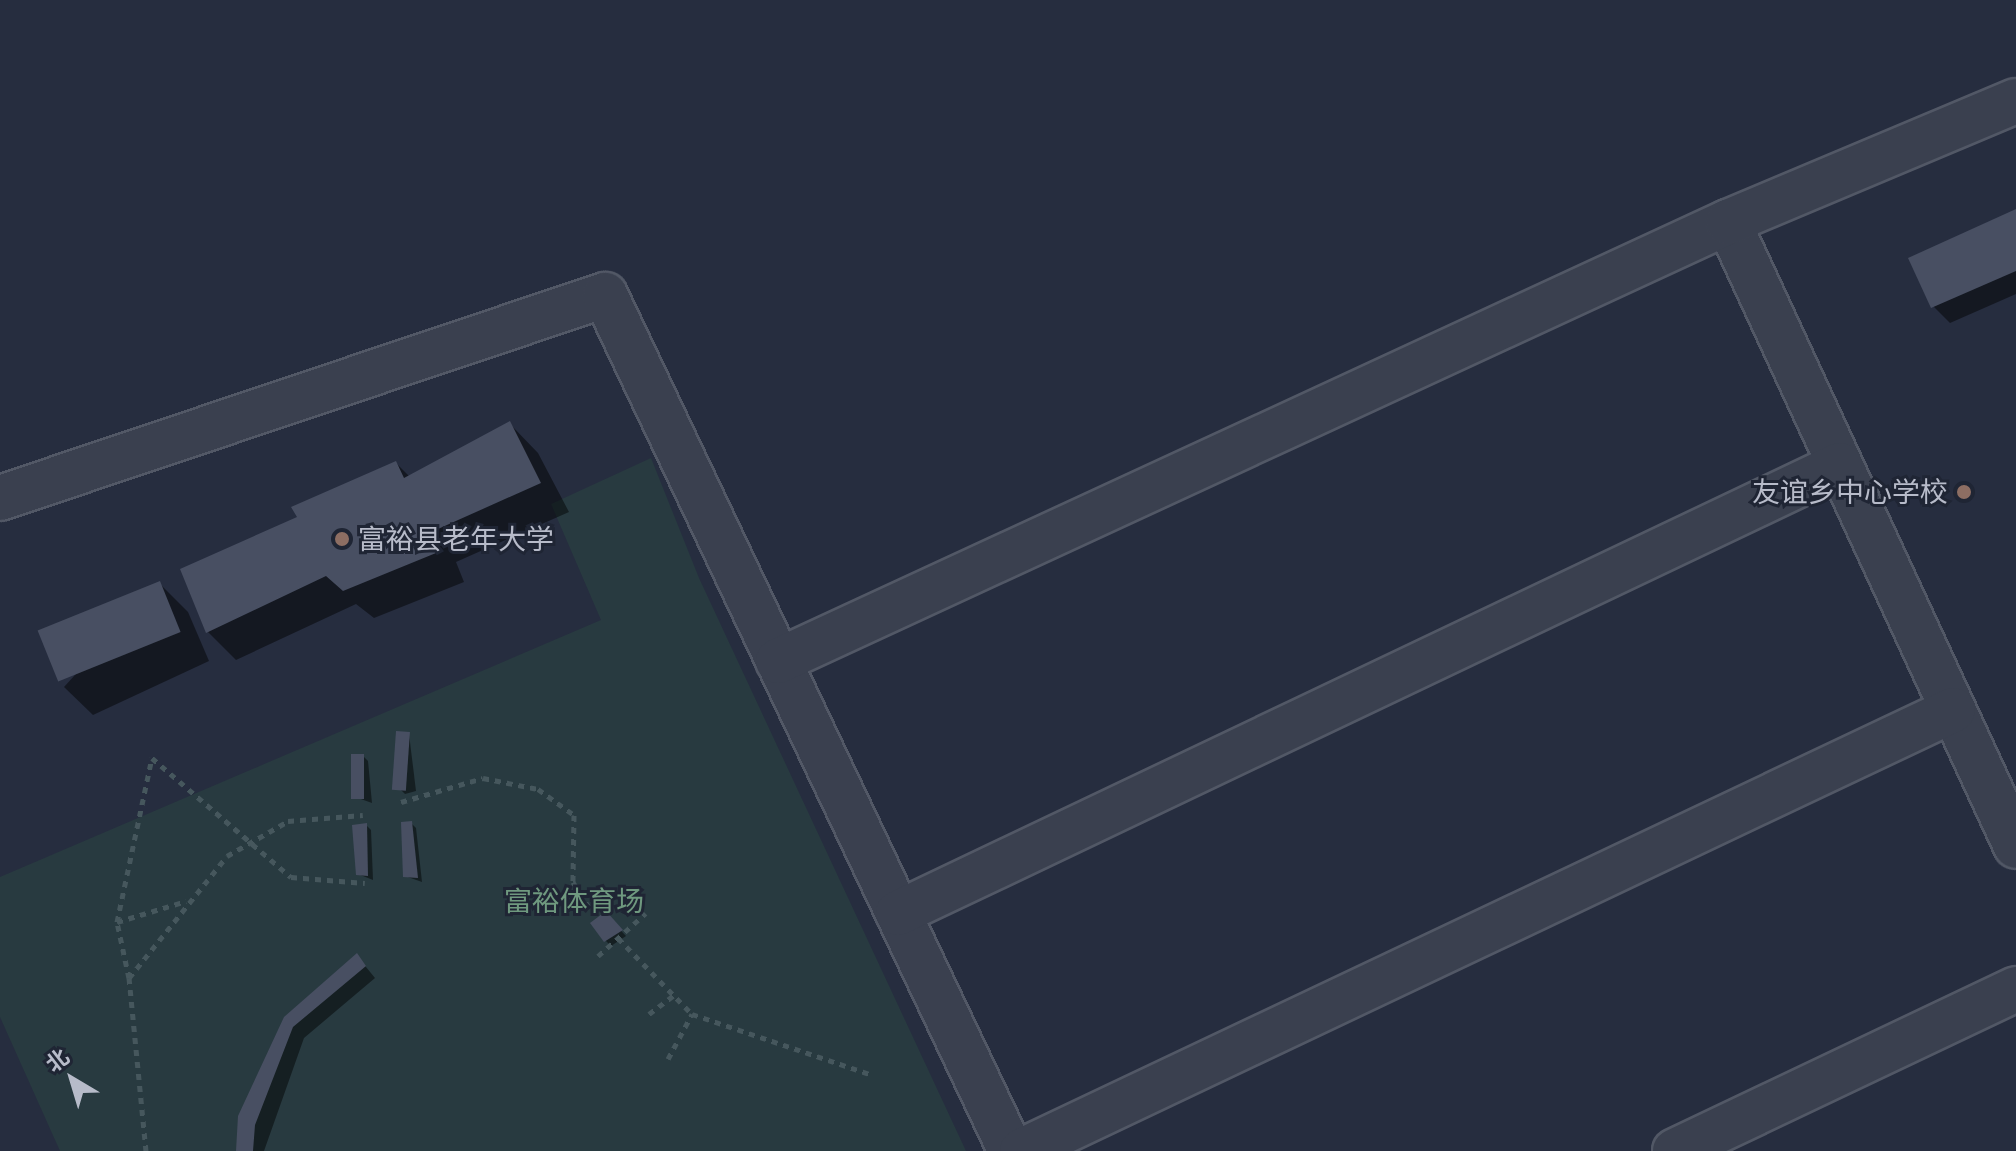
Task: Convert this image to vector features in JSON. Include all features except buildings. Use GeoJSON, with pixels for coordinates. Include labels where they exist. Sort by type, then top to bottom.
{"type":"FeatureCollection","features":[{"type":"Feature","properties":{"kind":"street"},"geometry":{"type":"LineString","coordinates":[[778,661],[1728,222],[2016,101]]}},
{"type":"Feature","properties":{"kind":"street"},"geometry":{"type":"LineString","coordinates":[[1728,222],[2016,846]]}},
{"type":"Feature","properties":{"kind":"street"},"geometry":{"type":"LineString","coordinates":[[0,498],[605,295],[1011,1151]]}},
{"type":"Feature","properties":{"kind":"street"},"geometry":{"type":"LineString","coordinates":[[898,913],[1840,465]]}},
{"type":"Feature","properties":{"kind":"street"},"geometry":{"type":"LineString","coordinates":[[1022,1151],[1953,710]]}},
{"type":"Feature","properties":{"kind":"street"},"geometry":{"type":"LineString","coordinates":[[1675,1151],[2016,989]]}},
{"type":"Feature","properties":{"kind":"path"},"geometry":{"type":"LineString","coordinates":[[146,1151],[129,978],[117,922],[152,758],[254,841],[291,877],[365,883]]}},
{"type":"Feature","properties":{"kind":"path"},"geometry":{"type":"LineString","coordinates":[[401,802],[483,778],[538,789],[574,815],[573,882],[592,912]]}},
{"type":"Feature","properties":{"kind":"path"},"geometry":{"type":"LineString","coordinates":[[129,978],[187,901],[227,856],[288,821],[363,815]]}},
{"type":"Feature","properties":{"kind":"path"},"geometry":{"type":"LineString","coordinates":[[117,922],[187,901]]}},
{"type":"Feature","properties":{"kind":"path"},"geometry":{"type":"LineString","coordinates":[[598,956],[646,913]]}},
{"type":"Feature","properties":{"kind":"path"},"geometry":{"type":"LineString","coordinates":[[618,938],[692,1014],[869,1074]]}},
{"type":"Feature","properties":{"kind":"path"},"geometry":{"type":"LineString","coordinates":[[649,1014],[674,995]]}},
{"type":"Feature","properties":{"kind":"path"},"geometry":{"type":"LineString","coordinates":[[668,1059],[692,1014]]}},
{"type":"Feature","properties":{"kind":"green space","name":"富裕体育场"},"geometry":{"type":"Polygon","coordinates":[[[651,458],[699,578],[966,1151],[60,1151],[0,1017],[0,877],[601,620],[551,504],[651,458]]]}},
{"type":"Feature","properties":{"kind":"place","name":"友谊乡中心学校"},"geometry":{"type":"Point","coordinates":[1964,492]}},
{"type":"Feature","properties":{"kind":"place","name":"富裕县老年大学"},"geometry":{"type":"Point","coordinates":[342,539]}}]}
